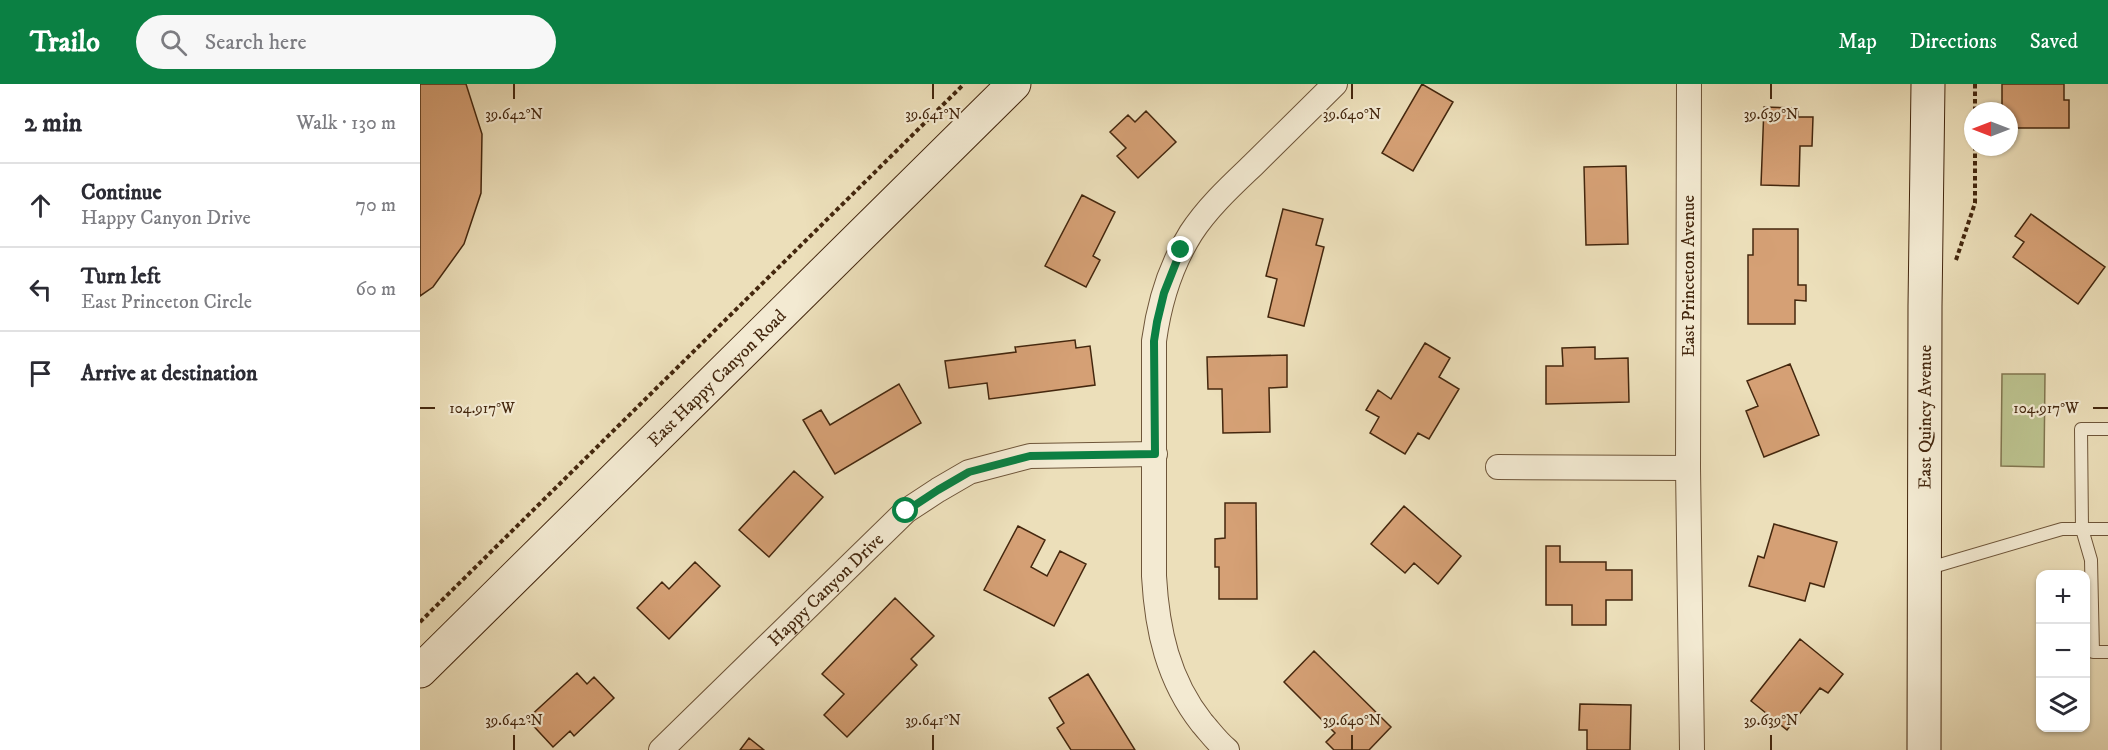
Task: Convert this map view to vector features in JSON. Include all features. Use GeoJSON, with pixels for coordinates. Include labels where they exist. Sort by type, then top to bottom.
{"type":"FeatureCollection","features":[{"type":"Feature","properties":{"kind":"street","name":"East Happy Canyon Road"},"geometry":{"type":"LineString","coordinates":[[420,671],[1014,84]]}},
{"type":"Feature","properties":{"kind":"street"},"geometry":{"type":"LineString","coordinates":[[1227,750],[1218,743],[1190,707],[1175,681],[1166,656],[1156,607],[1154,341],[1157,322],[1164,293],[1181,250],[1192,232],[1214,204],[1335,84]]}},
{"type":"Feature","properties":{"kind":"street","name":"East Princeton Avenue"},"geometry":{"type":"LineString","coordinates":[[1689,84],[1688,468],[1692,750]]}},
{"type":"Feature","properties":{"kind":"street","name":"East Quincy Avenue"},"geometry":{"type":"LineString","coordinates":[[1924,750],[1928,84]]}},
{"type":"Feature","properties":{"kind":"street","name":"Happy Canyon Drive"},"geometry":{"type":"LineString","coordinates":[[661,750],[906,511],[938,490],[969,472],[1030,456],[1155,454]]}},
{"type":"Feature","properties":{"kind":"street"},"geometry":{"type":"LineString","coordinates":[[1498,467],[1688,468]]}},
{"type":"Feature","properties":{"kind":"lane"},"geometry":{"type":"LineString","coordinates":[[2108,429],[2081,429],[2082,530],[2091,560],[2093,652],[2108,652]]}},
{"type":"Feature","properties":{"kind":"lane"},"geometry":{"type":"LineString","coordinates":[[1925,569],[2062,530],[2108,529]]}},
{"type":"Feature","properties":{"kind":"path"},"geometry":{"type":"LineString","coordinates":[[420,622],[964,84]]}},
{"type":"Feature","properties":{"kind":"path"},"geometry":{"type":"LineString","coordinates":[[1975,84],[1975,102]]}},
{"type":"Feature","properties":{"kind":"path"},"geometry":{"type":"LineString","coordinates":[[1955,266],[1975,203],[1975,156]]}},
{"type":"Feature","properties":{"kind":"green space"},"geometry":{"type":"Polygon","coordinates":[[[2002,374],[2045,374],[2044,467],[2001,466],[2002,374]]]}},
{"type":"Feature","properties":{"kind":"building"},"geometry":{"type":"Polygon","coordinates":[[[420,84],[466,84],[482,134],[481,193],[464,244],[433,287],[420,296],[420,84]]]}},
{"type":"Feature","properties":{"kind":"building"},"geometry":{"type":"Polygon","coordinates":[[[1422,84],[1453,102],[1413,171],[1382,153],[1422,84]]]}},
{"type":"Feature","properties":{"kind":"building"},"geometry":{"type":"Polygon","coordinates":[[[2002,84],[2064,84],[2064,100],[2069,100],[2069,128],[2018,128],[2018,102],[2002,102],[2002,84]]]}},
{"type":"Feature","properties":{"kind":"building"},"geometry":{"type":"Polygon","coordinates":[[[1764,107],[1798,108],[1798,117],[1813,117],[1812,146],[1800,146],[1799,186],[1761,185],[1764,107]]]}},
{"type":"Feature","properties":{"kind":"building"},"geometry":{"type":"Polygon","coordinates":[[[1146,111],[1176,142],[1138,178],[1117,156],[1126,148],[1110,132],[1128,115],[1135,122],[1146,111]]]}},
{"type":"Feature","properties":{"kind":"building"},"geometry":{"type":"Polygon","coordinates":[[[1626,166],[1628,244],[1586,245],[1584,167],[1626,166]]]}},
{"type":"Feature","properties":{"kind":"building"},"geometry":{"type":"Polygon","coordinates":[[[1082,195],[1115,212],[1093,256],[1100,260],[1086,287],[1045,266],[1082,195]]]}},
{"type":"Feature","properties":{"kind":"building"},"geometry":{"type":"Polygon","coordinates":[[[1283,209],[1323,219],[1316,245],[1324,247],[1304,326],[1268,317],[1277,279],[1266,276],[1283,209]]]}},
{"type":"Feature","properties":{"kind":"building"},"geometry":{"type":"Polygon","coordinates":[[[2031,214],[2105,267],[2078,304],[2013,257],[2024,242],[2015,236],[2031,214]]]}},
{"type":"Feature","properties":{"kind":"building"},"geometry":{"type":"Polygon","coordinates":[[[1753,229],[1798,229],[1798,285],[1806,285],[1806,301],[1795,300],[1795,324],[1748,324],[1748,255],[1753,255],[1753,229]]]}},
{"type":"Feature","properties":{"kind":"building"},"geometry":{"type":"Polygon","coordinates":[[[1075,340],[1076,348],[1090,346],[1095,385],[989,399],[987,383],[949,388],[945,361],[1016,352],[1015,347],[1075,340]]]}},
{"type":"Feature","properties":{"kind":"building"},"geometry":{"type":"Polygon","coordinates":[[[1425,343],[1450,358],[1439,377],[1459,389],[1429,439],[1418,433],[1405,454],[1370,433],[1379,417],[1366,410],[1378,390],[1391,399],[1425,343]]]}},
{"type":"Feature","properties":{"kind":"building"},"geometry":{"type":"Polygon","coordinates":[[[1595,347],[1595,359],[1628,358],[1629,402],[1546,404],[1546,366],[1563,366],[1562,348],[1595,347]]]}},
{"type":"Feature","properties":{"kind":"building"},"geometry":{"type":"Polygon","coordinates":[[[1287,355],[1287,387],[1269,388],[1270,432],[1223,433],[1222,389],[1208,389],[1207,357],[1287,355]]]}},
{"type":"Feature","properties":{"kind":"building"},"geometry":{"type":"Polygon","coordinates":[[[1790,364],[1819,435],[1764,457],[1746,411],[1758,406],[1747,381],[1790,364]]]}},
{"type":"Feature","properties":{"kind":"building"},"geometry":{"type":"Polygon","coordinates":[[[899,384],[921,423],[835,474],[803,420],[821,410],[830,425],[899,384]]]}},
{"type":"Feature","properties":{"kind":"building"},"geometry":{"type":"Polygon","coordinates":[[[794,471],[823,497],[769,557],[739,530],[794,471]]]}},
{"type":"Feature","properties":{"kind":"building"},"geometry":{"type":"Polygon","coordinates":[[[1225,503],[1256,503],[1257,599],[1219,599],[1219,567],[1215,567],[1215,539],[1225,538],[1225,503]]]}},
{"type":"Feature","properties":{"kind":"building"},"geometry":{"type":"Polygon","coordinates":[[[1404,506],[1461,556],[1438,584],[1414,563],[1405,573],[1371,544],[1404,506]]]}},
{"type":"Feature","properties":{"kind":"building"},"geometry":{"type":"Polygon","coordinates":[[[1774,524],[1837,542],[1824,587],[1810,583],[1805,601],[1749,586],[1758,556],[1764,558],[1774,524]]]}},
{"type":"Feature","properties":{"kind":"building"},"geometry":{"type":"Polygon","coordinates":[[[1018,526],[1045,540],[1031,567],[1047,576],[1060,551],[1086,564],[1054,626],[984,590],[1018,526]]]}},
{"type":"Feature","properties":{"kind":"building"},"geometry":{"type":"Polygon","coordinates":[[[1546,546],[1560,546],[1560,562],[1606,562],[1606,570],[1632,570],[1632,600],[1606,600],[1606,625],[1572,625],[1572,605],[1546,605],[1546,546]]]}},
{"type":"Feature","properties":{"kind":"building"},"geometry":{"type":"Polygon","coordinates":[[[695,562],[720,586],[669,639],[637,608],[662,582],[669,589],[695,562]]]}},
{"type":"Feature","properties":{"kind":"building"},"geometry":{"type":"Polygon","coordinates":[[[895,598],[934,636],[911,659],[917,665],[847,737],[824,715],[844,694],[822,674],[895,598]]]}},
{"type":"Feature","properties":{"kind":"building"},"geometry":{"type":"Polygon","coordinates":[[[1800,639],[1843,674],[1828,693],[1820,688],[1787,730],[1751,701],[1800,639]]]}},
{"type":"Feature","properties":{"kind":"building"},"geometry":{"type":"Polygon","coordinates":[[[1314,651],[1391,727],[1369,750],[1334,750],[1326,742],[1335,733],[1284,682],[1314,651]]]}},
{"type":"Feature","properties":{"kind":"building"},"geometry":{"type":"Polygon","coordinates":[[[577,673],[587,684],[594,677],[614,698],[574,736],[570,731],[553,747],[527,719],[577,673]]]}},
{"type":"Feature","properties":{"kind":"building"},"geometry":{"type":"Polygon","coordinates":[[[1088,674],[1135,750],[1071,750],[1057,728],[1064,723],[1049,698],[1088,674]]]}},
{"type":"Feature","properties":{"kind":"building"},"geometry":{"type":"Polygon","coordinates":[[[1580,704],[1631,705],[1630,750],[1587,750],[1587,730],[1579,730],[1580,704]]]}},
{"type":"Feature","properties":{"kind":"building"},"geometry":{"type":"Polygon","coordinates":[[[749,738],[764,750],[740,750],[749,738]]]}},
{"type":"Feature","properties":{"kind":"route"},"geometry":{"type":"LineString","coordinates":[[906,511],[969,472],[1030,456],[1155,454],[1154,341],[1164,293],[1181,250]]}}]}
